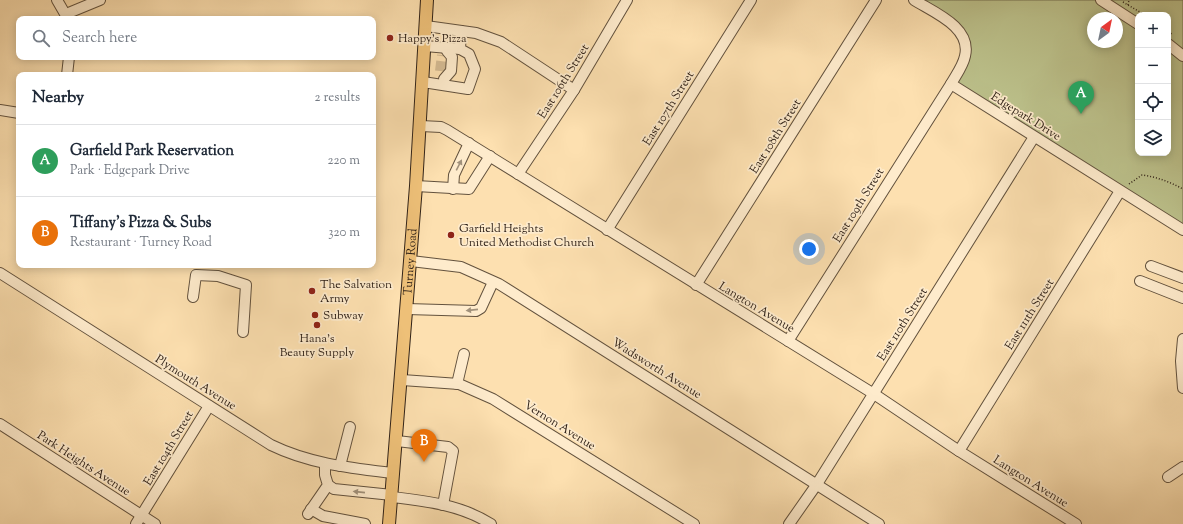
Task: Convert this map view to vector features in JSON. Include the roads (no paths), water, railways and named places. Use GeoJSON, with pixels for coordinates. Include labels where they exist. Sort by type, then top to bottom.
{"type":"FeatureCollection","features":[{"type":"Feature","properties":{"kind":"main road","name":"Turney Road"},"geometry":{"type":"LineString","coordinates":[[389,524],[411,261],[427,0]]}},
{"type":"Feature","properties":{"kind":"street"},"geometry":{"type":"LineString","coordinates":[[57,0],[66,16]]}},
{"type":"Feature","properties":{"kind":"street"},"geometry":{"type":"LineString","coordinates":[[69,16],[100,0]]}},
{"type":"Feature","properties":{"kind":"street","name":"East 106th Street"},"geometry":{"type":"LineString","coordinates":[[518,174],[574,90],[627,0]]}},
{"type":"Feature","properties":{"kind":"street","name":"East 107th Street"},"geometry":{"type":"LineString","coordinates":[[607,230],[751,0]]}},
{"type":"Feature","properties":{"kind":"street","name":"East 108th Street"},"geometry":{"type":"LineString","coordinates":[[696,285],[876,0]]}},
{"type":"Feature","properties":{"kind":"street"},"geometry":{"type":"LineString","coordinates":[[914,0],[954,25],[962,35],[966,44],[966,55],[951,84]]}},
{"type":"Feature","properties":{"kind":"street"},"geometry":{"type":"LineString","coordinates":[[1101,0],[1135,22]]}},
{"type":"Feature","properties":{"kind":"street"},"geometry":{"type":"LineString","coordinates":[[426,26],[476,33],[501,42],[574,90]]}},
{"type":"Feature","properties":{"kind":"street"},"geometry":{"type":"LineString","coordinates":[[460,49],[461,31]]}},
{"type":"Feature","properties":{"kind":"street"},"geometry":{"type":"LineString","coordinates":[[423,82],[442,78],[451,71],[452,57],[445,52],[425,46]]}},
{"type":"Feature","properties":{"kind":"street"},"geometry":{"type":"LineString","coordinates":[[1171,46],[1183,56]]}},
{"type":"Feature","properties":{"kind":"street"},"geometry":{"type":"LineString","coordinates":[[442,78],[468,89],[475,69],[470,54],[460,49],[445,52]]}},
{"type":"Feature","properties":{"kind":"street"},"geometry":{"type":"LineString","coordinates":[[68,72],[70,60]]}},
{"type":"Feature","properties":{"kind":"street","name":"Edgepark Drive"},"geometry":{"type":"LineString","coordinates":[[951,84],[1183,230]]}},
{"type":"Feature","properties":{"kind":"street","name":"East 109th Street"},"geometry":{"type":"LineString","coordinates":[[788,341],[951,84]]}},
{"type":"Feature","properties":{"kind":"street"},"geometry":{"type":"LineString","coordinates":[[0,110],[16,113]]}},
{"type":"Feature","properties":{"kind":"street","name":"Langton Avenue"},"geometry":{"type":"LineString","coordinates":[[420,126],[441,127],[469,143],[607,230],[874,394],[959,451],[1076,524]]}},
{"type":"Feature","properties":{"kind":"street","name":"East 110th Street"},"geometry":{"type":"LineString","coordinates":[[789,524],[817,484],[874,394],[1034,137]]}},
{"type":"Feature","properties":{"kind":"street"},"geometry":{"type":"LineString","coordinates":[[453,189],[454,175],[469,143]]}},
{"type":"Feature","properties":{"kind":"street"},"geometry":{"type":"LineString","coordinates":[[416,186],[470,189],[490,156]]}},
{"type":"Feature","properties":{"kind":"street","name":"East 111th Street"},"geometry":{"type":"LineString","coordinates":[[959,451],[1122,192]]}},
{"type":"Feature","properties":{"kind":"street","name":"Wadsworth Avenue"},"geometry":{"type":"LineString","coordinates":[[411,261],[461,267],[494,282],[879,524]]}},
{"type":"Feature","properties":{"kind":"street"},"geometry":{"type":"LineString","coordinates":[[1151,266],[1183,278]]}},
{"type":"Feature","properties":{"kind":"street","name":"Plymouth Avenue"},"geometry":{"type":"LineString","coordinates":[[0,273],[279,449],[325,464],[394,473]]}},
{"type":"Feature","properties":{"kind":"street"},"geometry":{"type":"LineString","coordinates":[[193,297],[196,275],[218,276],[246,284],[243,332]]}},
{"type":"Feature","properties":{"kind":"street"},"geometry":{"type":"LineString","coordinates":[[1140,281],[1183,298]]}},
{"type":"Feature","properties":{"kind":"street"},"geometry":{"type":"LineString","coordinates":[[407,309],[476,311],[481,308],[494,282]]}},
{"type":"Feature","properties":{"kind":"street"},"geometry":{"type":"LineString","coordinates":[[1183,339],[1181,361],[1183,388]]}},
{"type":"Feature","properties":{"kind":"street"},"geometry":{"type":"LineString","coordinates":[[457,384],[464,354]]}},
{"type":"Feature","properties":{"kind":"street","name":"Vernon Avenue"},"geometry":{"type":"LineString","coordinates":[[402,380],[457,384],[493,399],[694,524]]}},
{"type":"Feature","properties":{"kind":"street","name":"East 104th Street"},"geometry":{"type":"LineString","coordinates":[[139,520],[209,406]]}},
{"type":"Feature","properties":{"kind":"street","name":"Park Heights Avenue"},"geometry":{"type":"LineString","coordinates":[[0,424],[139,520],[155,524]]}},
{"type":"Feature","properties":{"kind":"street"},"geometry":{"type":"LineString","coordinates":[[340,466],[350,427]]}},
{"type":"Feature","properties":{"kind":"street"},"geometry":{"type":"LineString","coordinates":[[396,441],[448,448],[453,451],[443,504]]}},
{"type":"Feature","properties":{"kind":"street"},"geometry":{"type":"LineString","coordinates":[[325,464],[325,475],[328,485],[334,489],[443,504],[454,507],[491,524]]}},
{"type":"Feature","properties":{"kind":"street"},"geometry":{"type":"LineString","coordinates":[[1168,477],[1183,467]]}},
{"type":"Feature","properties":{"kind":"street"},"geometry":{"type":"LineString","coordinates":[[328,485],[309,511],[323,516],[365,524]]}},
{"type":"Feature","properties":{"kind":"tunnel"},"geometry":{"type":"LineString","coordinates":[[440,71],[442,55]]}},
{"type":"Feature","properties":{"kind":"place","name":"Happy's Pizza"},"geometry":{"type":"Point","coordinates":[390,38]}},
{"type":"Feature","properties":{"kind":"place","name":"Garfield Park Reservation"},"geometry":{"type":"Point","coordinates":[1081,114]}},
{"type":"Feature","properties":{"kind":"place","name":"Garfield Heights United Methodist Church"},"geometry":{"type":"Point","coordinates":[451,235]}},
{"type":"Feature","properties":{"kind":"place","name":"The Salvation Army"},"geometry":{"type":"Point","coordinates":[312,291]}},
{"type":"Feature","properties":{"kind":"place","name":"Subway"},"geometry":{"type":"Point","coordinates":[315,315]}},
{"type":"Feature","properties":{"kind":"place","name":"Hana's Beauty Supply"},"geometry":{"type":"Point","coordinates":[317,325]}},
{"type":"Feature","properties":{"kind":"place","name":"Tiffany’s Pizza & Subs"},"geometry":{"type":"Point","coordinates":[424,462]}}]}
